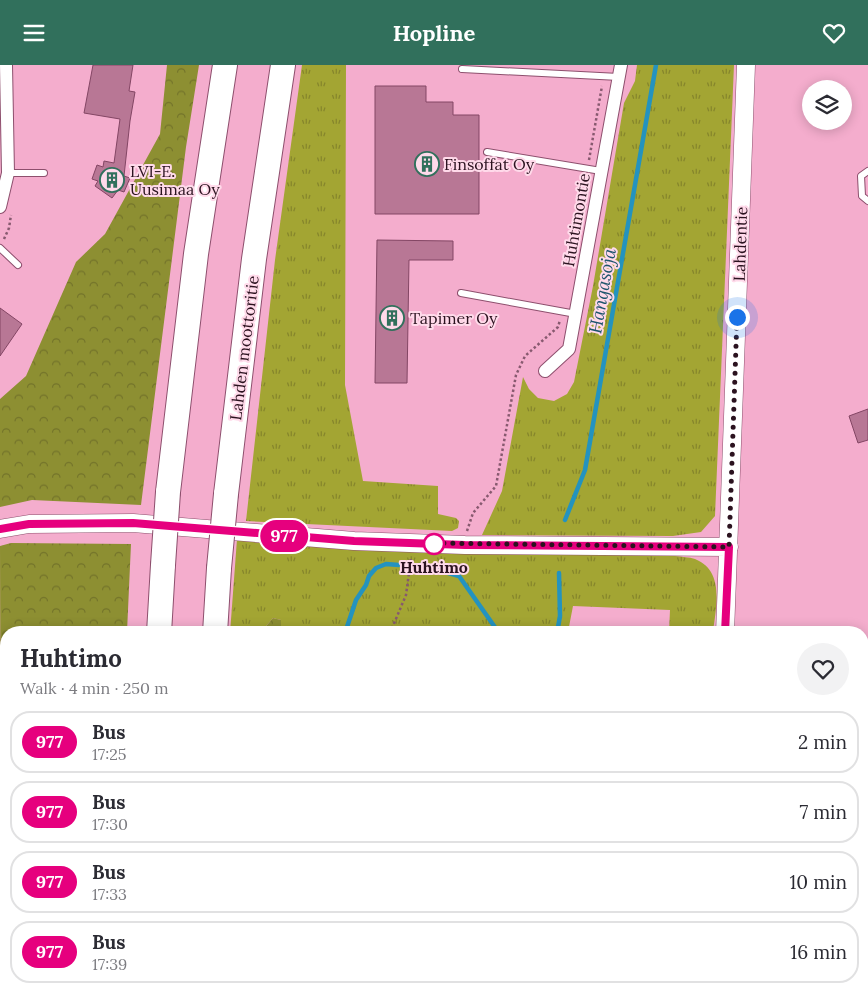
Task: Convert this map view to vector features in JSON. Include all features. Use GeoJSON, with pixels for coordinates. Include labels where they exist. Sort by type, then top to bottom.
{"type":"FeatureCollection","features":[{"type":"Feature","properties":{"kind":"highway"},"geometry":{"type":"LineString","coordinates":[[159,626],[168,492],[196,254],[225,65]]}},
{"type":"Feature","properties":{"kind":"highway","name":"Lahden moottoritie"},"geometry":{"type":"LineString","coordinates":[[215,626],[226,494],[254,259],[283,65]]}},
{"type":"Feature","properties":{"kind":"street"},"geometry":{"type":"LineString","coordinates":[[0,207],[8,173],[6,65]]}},
{"type":"Feature","properties":{"kind":"street","name":"Lahdentie"},"geometry":{"type":"LineString","coordinates":[[725,626],[746,65]]}},
{"type":"Feature","properties":{"kind":"street","name":"Huhtimontie"},"geometry":{"type":"LineString","coordinates":[[545,371],[569,349],[620,71]]}},
{"type":"Feature","properties":{"kind":"street"},"geometry":{"type":"LineString","coordinates":[[0,529],[29,524],[133,523],[354,541],[465,545],[729,547]]}},
{"type":"Feature","properties":{"kind":"lane"},"geometry":{"type":"LineString","coordinates":[[462,69],[620,71]]}},
{"type":"Feature","properties":{"kind":"lane"},"geometry":{"type":"LineString","coordinates":[[487,152],[601,171]]}},
{"type":"Feature","properties":{"kind":"lane"},"geometry":{"type":"LineString","coordinates":[[868,171],[861,177],[860,185],[862,196],[868,201]]}},
{"type":"Feature","properties":{"kind":"lane"},"geometry":{"type":"LineString","coordinates":[[8,173],[44,173]]}},
{"type":"Feature","properties":{"kind":"lane"},"geometry":{"type":"LineString","coordinates":[[0,248],[18,265]]}},
{"type":"Feature","properties":{"kind":"lane"},"geometry":{"type":"LineString","coordinates":[[462,293],[576,314]]}},
{"type":"Feature","properties":{"kind":"path"},"geometry":{"type":"LineString","coordinates":[[393,626],[406,595],[411,558]]}},
{"type":"Feature","properties":{"kind":"green space"},"geometry":{"type":"Polygon","coordinates":[[[167,65],[199,65],[186,147],[141,505],[32,500],[0,507],[0,399],[26,376],[76,262],[105,234],[160,134],[167,65]]]}},
{"type":"Feature","properties":{"kind":"green space"},"geometry":{"type":"Polygon","coordinates":[[[302,65],[346,65],[345,385],[363,481],[438,486],[438,514],[456,518],[459,521],[458,528],[452,531],[246,521],[275,260],[302,65]]]}},
{"type":"Feature","properties":{"kind":"green space"},"geometry":{"type":"Polygon","coordinates":[[[637,65],[734,65],[715,516],[701,532],[673,536],[482,535],[502,491],[523,377],[529,389],[538,398],[554,401],[567,394],[574,382],[593,286],[624,103],[635,81],[637,65]]]}},
{"type":"Feature","properties":{"kind":"green space"},"geometry":{"type":"Polygon","coordinates":[[[237,539],[675,556],[695,559],[705,565],[715,581],[717,601],[714,626],[669,626],[670,610],[573,606],[569,626],[281,626],[281,620],[273,618],[266,626],[231,626],[237,539]]]}},
{"type":"Feature","properties":{"kind":"green space"},"geometry":{"type":"Polygon","coordinates":[[[11,543],[131,544],[127,626],[0,626],[0,546],[11,543]]]}},
{"type":"Feature","properties":{"kind":"green space"},"geometry":{"type":"Polygon","coordinates":[[[273,618],[281,620],[281,626],[266,626],[273,618]]]}},
{"type":"Feature","properties":{"kind":"building"},"geometry":{"type":"Polygon","coordinates":[[[93,65],[133,65],[129,91],[135,92],[124,176],[130,178],[124,192],[118,190],[112,198],[95,186],[98,181],[92,179],[97,165],[103,167],[104,161],[114,163],[120,119],[84,113],[93,65]]]}},
{"type":"Feature","properties":{"kind":"building","name":"Finsoffat Oy"},"geometry":{"type":"Polygon","coordinates":[[[375,86],[426,86],[426,102],[453,102],[453,115],[479,115],[479,214],[375,214],[375,86]]]}},
{"type":"Feature","properties":{"kind":"building","name":"Tapimer Oy"},"geometry":{"type":"Polygon","coordinates":[[[377,240],[453,241],[453,260],[409,260],[407,383],[375,383],[377,240]]]}},
{"type":"Feature","properties":{"kind":"building"},"geometry":{"type":"Polygon","coordinates":[[[0,308],[22,324],[0,356],[0,308]]]}},
{"type":"Feature","properties":{"kind":"building"},"geometry":{"type":"Polygon","coordinates":[[[868,409],[868,440],[858,443],[849,416],[868,409]]]}},
{"type":"Feature","properties":{"kind":"waterway","name":"Hangasoja"},"geometry":{"type":"LineString","coordinates":[[565,520],[585,470],[656,65]]}},
{"type":"Feature","properties":{"kind":"waterway"},"geometry":{"type":"LineString","coordinates":[[347,626],[356,600],[366,585],[369,576],[376,568],[386,564],[399,565]]}},
{"type":"Feature","properties":{"kind":"waterway"},"geometry":{"type":"LineString","coordinates":[[420,565],[459,576],[494,626]]}},
{"type":"Feature","properties":{"kind":"waterway","name":"Hangasoja"},"geometry":{"type":"LineString","coordinates":[[558,626],[560,616],[559,573]]}},
{"type":"Feature","properties":{"kind":"bus line","name":"977"},"geometry":{"type":"LineString","coordinates":[[0,529],[29,524],[70,522],[133,523],[354,541],[465,545],[729,547],[725,626]]}},
{"type":"Feature","properties":{"kind":"place","name":"Finsoffat Oy"},"geometry":{"type":"Point","coordinates":[427,164]}},
{"type":"Feature","properties":{"kind":"place","name":"LVI-E. Uusimaa Oy"},"geometry":{"type":"Point","coordinates":[112,180]}},
{"type":"Feature","properties":{"kind":"place","name":"Tapimer Oy"},"geometry":{"type":"Point","coordinates":[392,318]}},
{"type":"Feature","properties":{"kind":"place","name":"Huhtimo"},"geometry":{"type":"Point","coordinates":[434,544]}},
{"type":"Feature","properties":{"kind":"route"},"geometry":{"type":"LineString","coordinates":[[434,544],[430,543],[465,545],[729,547],[737,317]]}}]}
